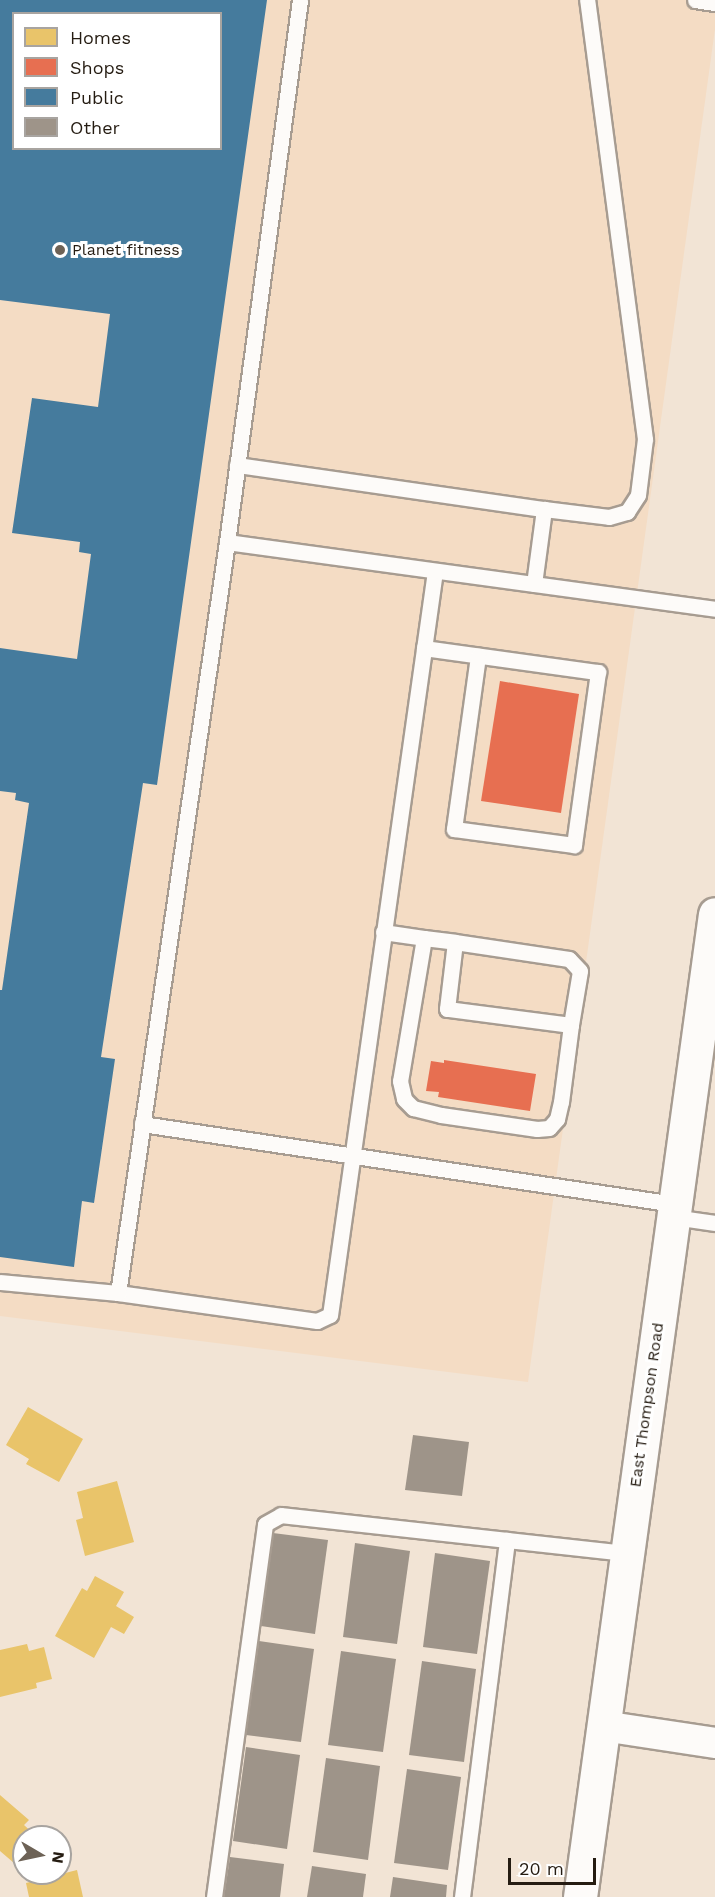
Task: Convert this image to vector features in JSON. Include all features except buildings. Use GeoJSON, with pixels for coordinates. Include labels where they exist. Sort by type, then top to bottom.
{"type":"FeatureCollection","features":[{"type":"Feature","properties":{"kind":"main road","name":"East Thompson Road"},"geometry":{"type":"LineString","coordinates":[[580,1897],[715,914]]}},
{"type":"Feature","properties":{"kind":"street"},"geometry":{"type":"LineString","coordinates":[[603,1726],[715,1743]]}},
{"type":"Feature","properties":{"kind":"lane"},"geometry":{"type":"LineString","coordinates":[[118,1293],[227,542],[300,0]]}},
{"type":"Feature","properties":{"kind":"lane"},"geometry":{"type":"LineString","coordinates":[[237,465],[544,509],[609,516],[627,512],[638,495],[645,439],[587,0]]}},
{"type":"Feature","properties":{"kind":"lane"},"geometry":{"type":"LineString","coordinates":[[695,0],[715,3]]}},
{"type":"Feature","properties":{"kind":"lane"},"geometry":{"type":"LineString","coordinates":[[534,584],[544,509]]}},
{"type":"Feature","properties":{"kind":"lane"},"geometry":{"type":"LineString","coordinates":[[227,542],[715,609]]}},
{"type":"Feature","properties":{"kind":"lane"},"geometry":{"type":"LineString","coordinates":[[0,1282],[118,1293],[317,1321],[330,1315],[435,570]]}},
{"type":"Feature","properties":{"kind":"lane"},"geometry":{"type":"LineString","coordinates":[[423,648],[598,672],[574,846],[454,829],[478,656]]}},
{"type":"Feature","properties":{"kind":"lane"},"geometry":{"type":"LineString","coordinates":[[383,932],[569,959],[580,970],[561,1102],[557,1119],[549,1128],[537,1129],[452,1117],[413,1108],[404,1099],[400,1081],[424,938]]}},
{"type":"Feature","properties":{"kind":"lane"},"geometry":{"type":"LineString","coordinates":[[455,942],[447,1009],[571,1025]]}},
{"type":"Feature","properties":{"kind":"lane"},"geometry":{"type":"LineString","coordinates":[[142,1124],[353,1154],[674,1210],[715,1223]]}},
{"type":"Feature","properties":{"kind":"lane"},"geometry":{"type":"LineString","coordinates":[[214,1897],[265,1524],[281,1515],[627,1553]]}},
{"type":"Feature","properties":{"kind":"lane"},"geometry":{"type":"LineString","coordinates":[[462,1897],[507,1540]]}},
{"type":"Feature","properties":{"kind":"shaded area"},"geometry":{"type":"Polygon","coordinates":[[[0,0],[715,0],[715,29],[528,1382],[0,1316],[0,0]]]}},
{"type":"Feature","properties":{"kind":"place","name":"Planet fitness"},"geometry":{"type":"Point","coordinates":[60,250]}}]}
